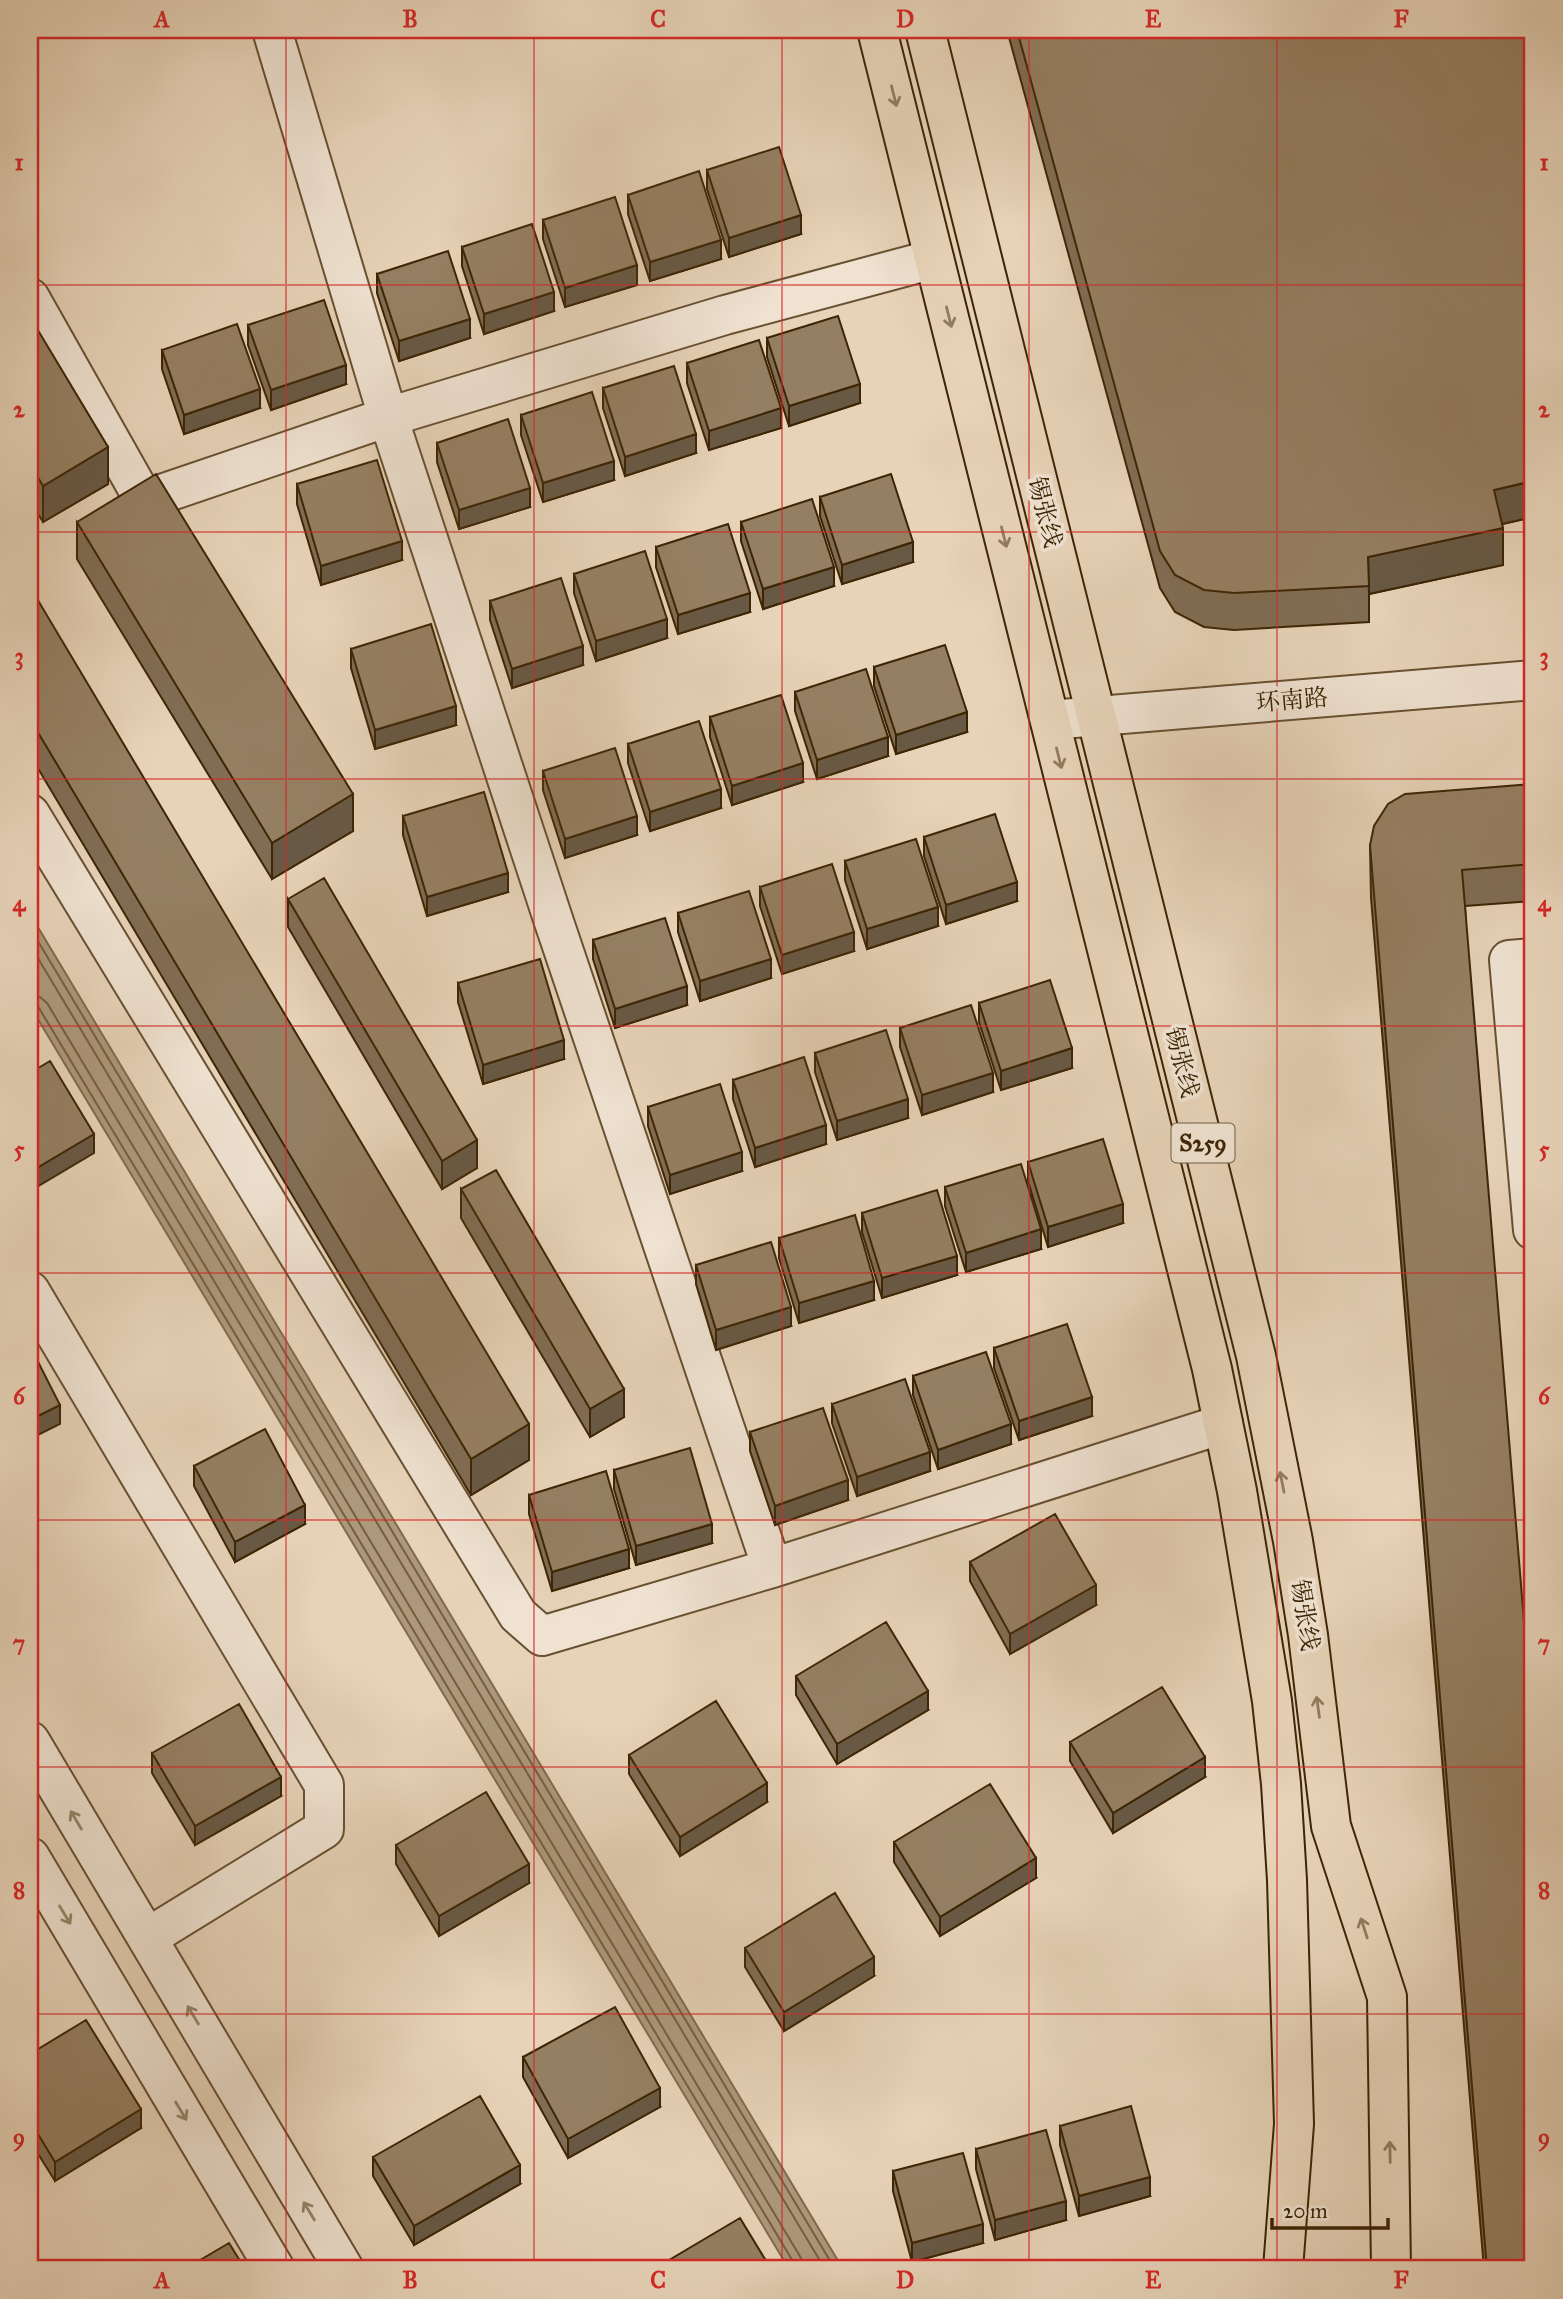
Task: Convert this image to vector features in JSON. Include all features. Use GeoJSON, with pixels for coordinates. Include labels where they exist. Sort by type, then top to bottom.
{"type":"FeatureCollection","features":[{"type":"Feature","properties":{"kind":"main road","name":"锡张线"},"geometry":{"type":"LineString","coordinates":[[877,30],[1212,1369],[1237,1491],[1272,1701],[1281,1784],[1290,1942],[1294,2124],[1283,2269]]}},
{"type":"Feature","properties":{"kind":"main road","name":"锡张线"},"geometry":{"type":"LineString","coordinates":[[925,30],[1256,1356],[1306,1622],[1331,1825],[1387,1997],[1391,2269]]}},
{"type":"Feature","properties":{"kind":"street"},"geometry":{"type":"LineString","coordinates":[[272,30],[388,417],[554,922],[772,1568]]}},
{"type":"Feature","properties":{"kind":"street"},"geometry":{"type":"LineString","coordinates":[[30,298],[144,500],[388,417],[725,315],[934,259]]}},
{"type":"Feature","properties":{"kind":"street","name":"环南路"},"geometry":{"type":"LineString","coordinates":[[1050,720],[1533,680]]}},
{"type":"Feature","properties":{"kind":"street"},"geometry":{"type":"LineString","coordinates":[[30,814],[518,1615],[542,1636],[772,1568],[1223,1424]]}},
{"type":"Feature","properties":{"kind":"street"},"geometry":{"type":"LineString","coordinates":[[1533,958],[1509,960],[1533,1230]]}},
{"type":"Feature","properties":{"kind":"street"},"geometry":{"type":"LineString","coordinates":[[30,1291],[324,1785],[324,1829],[146,1938]]}},
{"type":"Feature","properties":{"kind":"street"},"geometry":{"type":"LineString","coordinates":[[30,1741],[344,2269]]}},
{"type":"Feature","properties":{"kind":"street"},"geometry":{"type":"LineString","coordinates":[[30,1857],[275,2269]]}},
{"type":"Feature","properties":{"kind":"water"},"geometry":{"type":"Polygon","coordinates":[[[30,914],[843,2269],[789,2269],[30,1006],[30,914]]]}},
{"type":"Feature","properties":{"kind":"building"},"geometry":{"type":"Polygon","coordinates":[[[1017,30],[1533,30],[1533,481],[1494,490],[1503,528],[1368,557],[1369,586],[1234,593],[1204,590],[1175,575],[1160,551],[1017,30]]]}},
{"type":"Feature","properties":{"kind":"building"},"geometry":{"type":"Polygon","coordinates":[[[779,147],[801,215],[729,238],[707,170],[779,147]]]}},
{"type":"Feature","properties":{"kind":"building"},"geometry":{"type":"Polygon","coordinates":[[[699,171],[721,240],[650,262],[628,195],[699,171]]]}},
{"type":"Feature","properties":{"kind":"building"},"geometry":{"type":"Polygon","coordinates":[[[615,197],[637,265],[565,288],[543,220],[615,197]]]}},
{"type":"Feature","properties":{"kind":"building"},"geometry":{"type":"Polygon","coordinates":[[[532,224],[554,292],[484,314],[462,247],[532,224]]]}},
{"type":"Feature","properties":{"kind":"building"},"geometry":{"type":"Polygon","coordinates":[[[448,251],[470,319],[399,341],[377,274],[448,251]]]}},
{"type":"Feature","properties":{"kind":"building"},"geometry":{"type":"Polygon","coordinates":[[[324,300],[346,365],[271,390],[248,325],[324,300]]]}},
{"type":"Feature","properties":{"kind":"building"},"geometry":{"type":"Polygon","coordinates":[[[838,316],[860,384],[789,406],[767,338],[838,316]]]}},
{"type":"Feature","properties":{"kind":"building"},"geometry":{"type":"Polygon","coordinates":[[[30,317],[108,447],[43,486],[30,464],[30,317]]]}},
{"type":"Feature","properties":{"kind":"building"},"geometry":{"type":"Polygon","coordinates":[[[237,324],[260,389],[184,415],[162,350],[237,324]]]}},
{"type":"Feature","properties":{"kind":"building"},"geometry":{"type":"Polygon","coordinates":[[[759,340],[781,408],[709,431],[687,363],[759,340]]]}},
{"type":"Feature","properties":{"kind":"building"},"geometry":{"type":"Polygon","coordinates":[[[674,366],[696,434],[625,457],[603,388],[674,366]]]}},
{"type":"Feature","properties":{"kind":"building"},"geometry":{"type":"Polygon","coordinates":[[[592,392],[614,461],[543,483],[521,415],[592,392]]]}},
{"type":"Feature","properties":{"kind":"building"},"geometry":{"type":"Polygon","coordinates":[[[508,419],[530,488],[459,510],[437,443],[508,419]]]}},
{"type":"Feature","properties":{"kind":"building"},"geometry":{"type":"Polygon","coordinates":[[[377,460],[402,541],[321,566],[297,484],[377,460]]]}},
{"type":"Feature","properties":{"kind":"building"},"geometry":{"type":"Polygon","coordinates":[[[156,474],[353,794],[272,843],[77,522],[156,474]]]}},
{"type":"Feature","properties":{"kind":"building"},"geometry":{"type":"Polygon","coordinates":[[[891,474],[913,542],[842,565],[820,497],[891,474]]]}},
{"type":"Feature","properties":{"kind":"building"},"geometry":{"type":"Polygon","coordinates":[[[812,499],[834,567],[763,589],[741,522],[812,499]]]}},
{"type":"Feature","properties":{"kind":"building"},"geometry":{"type":"Polygon","coordinates":[[[728,524],[750,593],[678,615],[656,547],[728,524]]]}},
{"type":"Feature","properties":{"kind":"building"},"geometry":{"type":"Polygon","coordinates":[[[645,551],[667,619],[596,641],[574,574],[645,551]]]}},
{"type":"Feature","properties":{"kind":"building"},"geometry":{"type":"Polygon","coordinates":[[[561,578],[583,646],[512,669],[490,601],[561,578]]]}},
{"type":"Feature","properties":{"kind":"building"},"geometry":{"type":"Polygon","coordinates":[[[30,587],[529,1424],[471,1459],[30,719],[30,587]]]}},
{"type":"Feature","properties":{"kind":"building"},"geometry":{"type":"Polygon","coordinates":[[[431,624],[456,706],[375,730],[351,649],[431,624]]]}},
{"type":"Feature","properties":{"kind":"building"},"geometry":{"type":"Polygon","coordinates":[[[945,645],[967,712],[896,735],[874,667],[945,645]]]}},
{"type":"Feature","properties":{"kind":"building"},"geometry":{"type":"Polygon","coordinates":[[[866,669],[888,737],[817,760],[795,692],[866,669]]]}},
{"type":"Feature","properties":{"kind":"building"},"geometry":{"type":"Polygon","coordinates":[[[781,695],[803,763],[732,786],[710,717],[781,695]]]}},
{"type":"Feature","properties":{"kind":"building"},"geometry":{"type":"Polygon","coordinates":[[[699,721],[721,789],[650,812],[628,744],[699,721]]]}},
{"type":"Feature","properties":{"kind":"building"},"geometry":{"type":"Polygon","coordinates":[[[615,748],[637,816],[565,839],[543,771],[615,748]]]}},
{"type":"Feature","properties":{"kind":"building"},"geometry":{"type":"Polygon","coordinates":[[[1533,784],[1533,864],[1462,870],[1533,1730],[1533,2269],[1487,2269],[1370,845],[1374,826],[1388,804],[1405,794],[1533,784]]]}},
{"type":"Feature","properties":{"kind":"building"},"geometry":{"type":"Polygon","coordinates":[[[484,792],[508,873],[427,897],[403,816],[484,792]]]}},
{"type":"Feature","properties":{"kind":"building"},"geometry":{"type":"Polygon","coordinates":[[[995,814],[1017,882],[946,905],[924,837],[995,814]]]}},
{"type":"Feature","properties":{"kind":"building"},"geometry":{"type":"Polygon","coordinates":[[[916,839],[938,907],[867,929],[845,861],[916,839]]]}},
{"type":"Feature","properties":{"kind":"building"},"geometry":{"type":"Polygon","coordinates":[[[832,864],[854,932],[782,955],[760,887],[832,864]]]}},
{"type":"Feature","properties":{"kind":"building"},"geometry":{"type":"Polygon","coordinates":[[[324,878],[477,1140],[442,1161],[288,899],[324,878]]]}},
{"type":"Feature","properties":{"kind":"building"},"geometry":{"type":"Polygon","coordinates":[[[749,891],[771,959],[700,981],[678,913],[749,891]]]}},
{"type":"Feature","properties":{"kind":"building"},"geometry":{"type":"Polygon","coordinates":[[[665,918],[687,986],[615,1009],[593,940],[665,918]]]}},
{"type":"Feature","properties":{"kind":"building"},"geometry":{"type":"Polygon","coordinates":[[[540,959],[564,1040],[483,1065],[458,983],[540,959]]]}},
{"type":"Feature","properties":{"kind":"building"},"geometry":{"type":"Polygon","coordinates":[[[1050,980],[1072,1048],[1001,1071],[979,1003],[1050,980]]]}},
{"type":"Feature","properties":{"kind":"building"},"geometry":{"type":"Polygon","coordinates":[[[971,1005],[993,1073],[922,1095],[900,1028],[971,1005]]]}},
{"type":"Feature","properties":{"kind":"building"},"geometry":{"type":"Polygon","coordinates":[[[886,1030],[908,1099],[837,1121],[815,1053],[886,1030]]]}},
{"type":"Feature","properties":{"kind":"building"},"geometry":{"type":"Polygon","coordinates":[[[804,1057],[826,1125],[755,1148],[733,1080],[804,1057]]]}},
{"type":"Feature","properties":{"kind":"building"},"geometry":{"type":"Polygon","coordinates":[[[50,1061],[94,1134],[30,1172],[30,1073],[50,1061]]]}},
{"type":"Feature","properties":{"kind":"building"},"geometry":{"type":"Polygon","coordinates":[[[720,1084],[742,1152],[670,1175],[648,1107],[720,1084]]]}},
{"type":"Feature","properties":{"kind":"building"},"geometry":{"type":"Polygon","coordinates":[[[1103,1139],[1123,1204],[1048,1227],[1028,1162],[1103,1139]]]}},
{"type":"Feature","properties":{"kind":"building"},"geometry":{"type":"Polygon","coordinates":[[[1021,1164],[1041,1229],[966,1253],[945,1187],[1021,1164]]]}},
{"type":"Feature","properties":{"kind":"building"},"geometry":{"type":"Polygon","coordinates":[[[496,1170],[624,1389],[590,1409],[461,1189],[496,1170]]]}},
{"type":"Feature","properties":{"kind":"building"},"geometry":{"type":"Polygon","coordinates":[[[937,1190],[957,1256],[882,1278],[862,1213],[937,1190]]]}},
{"type":"Feature","properties":{"kind":"building"},"geometry":{"type":"Polygon","coordinates":[[[855,1215],[874,1281],[799,1303],[779,1238],[855,1215]]]}},
{"type":"Feature","properties":{"kind":"building"},"geometry":{"type":"Polygon","coordinates":[[[771,1242],[791,1307],[716,1330],[696,1265],[771,1242]]]}},
{"type":"Feature","properties":{"kind":"building"},"geometry":{"type":"Polygon","coordinates":[[[1067,1324],[1092,1397],[1019,1421],[994,1348],[1067,1324]]]}},
{"type":"Feature","properties":{"kind":"building"},"geometry":{"type":"Polygon","coordinates":[[[30,1346],[60,1405],[30,1420],[30,1346]]]}},
{"type":"Feature","properties":{"kind":"building"},"geometry":{"type":"Polygon","coordinates":[[[986,1352],[1011,1424],[938,1450],[913,1376],[986,1352]]]}},
{"type":"Feature","properties":{"kind":"building"},"geometry":{"type":"Polygon","coordinates":[[[905,1379],[930,1452],[857,1477],[832,1404],[905,1379]]]}},
{"type":"Feature","properties":{"kind":"building"},"geometry":{"type":"Polygon","coordinates":[[[823,1408],[848,1480],[775,1506],[750,1432],[823,1408]]]}},
{"type":"Feature","properties":{"kind":"building"},"geometry":{"type":"Polygon","coordinates":[[[265,1429],[305,1505],[235,1542],[194,1466],[265,1429]]]}},
{"type":"Feature","properties":{"kind":"building"},"geometry":{"type":"Polygon","coordinates":[[[690,1448],[712,1524],[636,1546],[614,1470],[690,1448]]]}},
{"type":"Feature","properties":{"kind":"building"},"geometry":{"type":"Polygon","coordinates":[[[606,1471],[629,1549],[552,1572],[529,1495],[606,1471]]]}},
{"type":"Feature","properties":{"kind":"building"},"geometry":{"type":"Polygon","coordinates":[[[1055,1514],[1096,1585],[1010,1634],[970,1562],[1055,1514]]]}},
{"type":"Feature","properties":{"kind":"building"},"geometry":{"type":"Polygon","coordinates":[[[886,1622],[928,1691],[837,1744],[796,1676],[886,1622]]]}},
{"type":"Feature","properties":{"kind":"building"},"geometry":{"type":"Polygon","coordinates":[[[1162,1687],[1205,1757],[1113,1813],[1070,1742],[1162,1687]]]}},
{"type":"Feature","properties":{"kind":"building"},"geometry":{"type":"Polygon","coordinates":[[[716,1701],[767,1783],[680,1837],[629,1755],[716,1701]]]}},
{"type":"Feature","properties":{"kind":"building"},"geometry":{"type":"Polygon","coordinates":[[[239,1704],[281,1777],[195,1826],[152,1753],[239,1704]]]}},
{"type":"Feature","properties":{"kind":"building"},"geometry":{"type":"Polygon","coordinates":[[[990,1784],[1036,1858],[940,1917],[894,1842],[990,1784]]]}},
{"type":"Feature","properties":{"kind":"building"},"geometry":{"type":"Polygon","coordinates":[[[486,1792],[529,1864],[439,1916],[396,1845],[486,1792]]]}},
{"type":"Feature","properties":{"kind":"building"},"geometry":{"type":"Polygon","coordinates":[[[835,1893],[874,1957],[784,2012],[745,1948],[835,1893]]]}},
{"type":"Feature","properties":{"kind":"building"},"geometry":{"type":"Polygon","coordinates":[[[615,2007],[660,2088],[568,2139],[523,2057],[615,2007]]]}},
{"type":"Feature","properties":{"kind":"building"},"geometry":{"type":"Polygon","coordinates":[[[86,2020],[141,2109],[55,2162],[30,2121],[30,2054],[86,2020]]]}},
{"type":"Feature","properties":{"kind":"building"},"geometry":{"type":"Polygon","coordinates":[[[480,2096],[520,2165],[414,2226],[373,2157],[480,2096]]]}},
{"type":"Feature","properties":{"kind":"building"},"geometry":{"type":"Polygon","coordinates":[[[1131,2106],[1150,2177],[1079,2196],[1060,2126],[1131,2106]]]}},
{"type":"Feature","properties":{"kind":"building"},"geometry":{"type":"Polygon","coordinates":[[[1046,2130],[1066,2201],[995,2220],[976,2149],[1046,2130]]]}},
{"type":"Feature","properties":{"kind":"building"},"geometry":{"type":"Polygon","coordinates":[[[963,2153],[983,2224],[912,2243],[893,2171],[963,2153]]]}},
{"type":"Feature","properties":{"kind":"building"},"geometry":{"type":"Polygon","coordinates":[[[740,2218],[771,2269],[654,2269],[740,2218]]]}},
{"type":"Feature","properties":{"kind":"building"},"geometry":{"type":"Polygon","coordinates":[[[229,2243],[245,2269],[185,2269],[229,2243]]]}}]}
